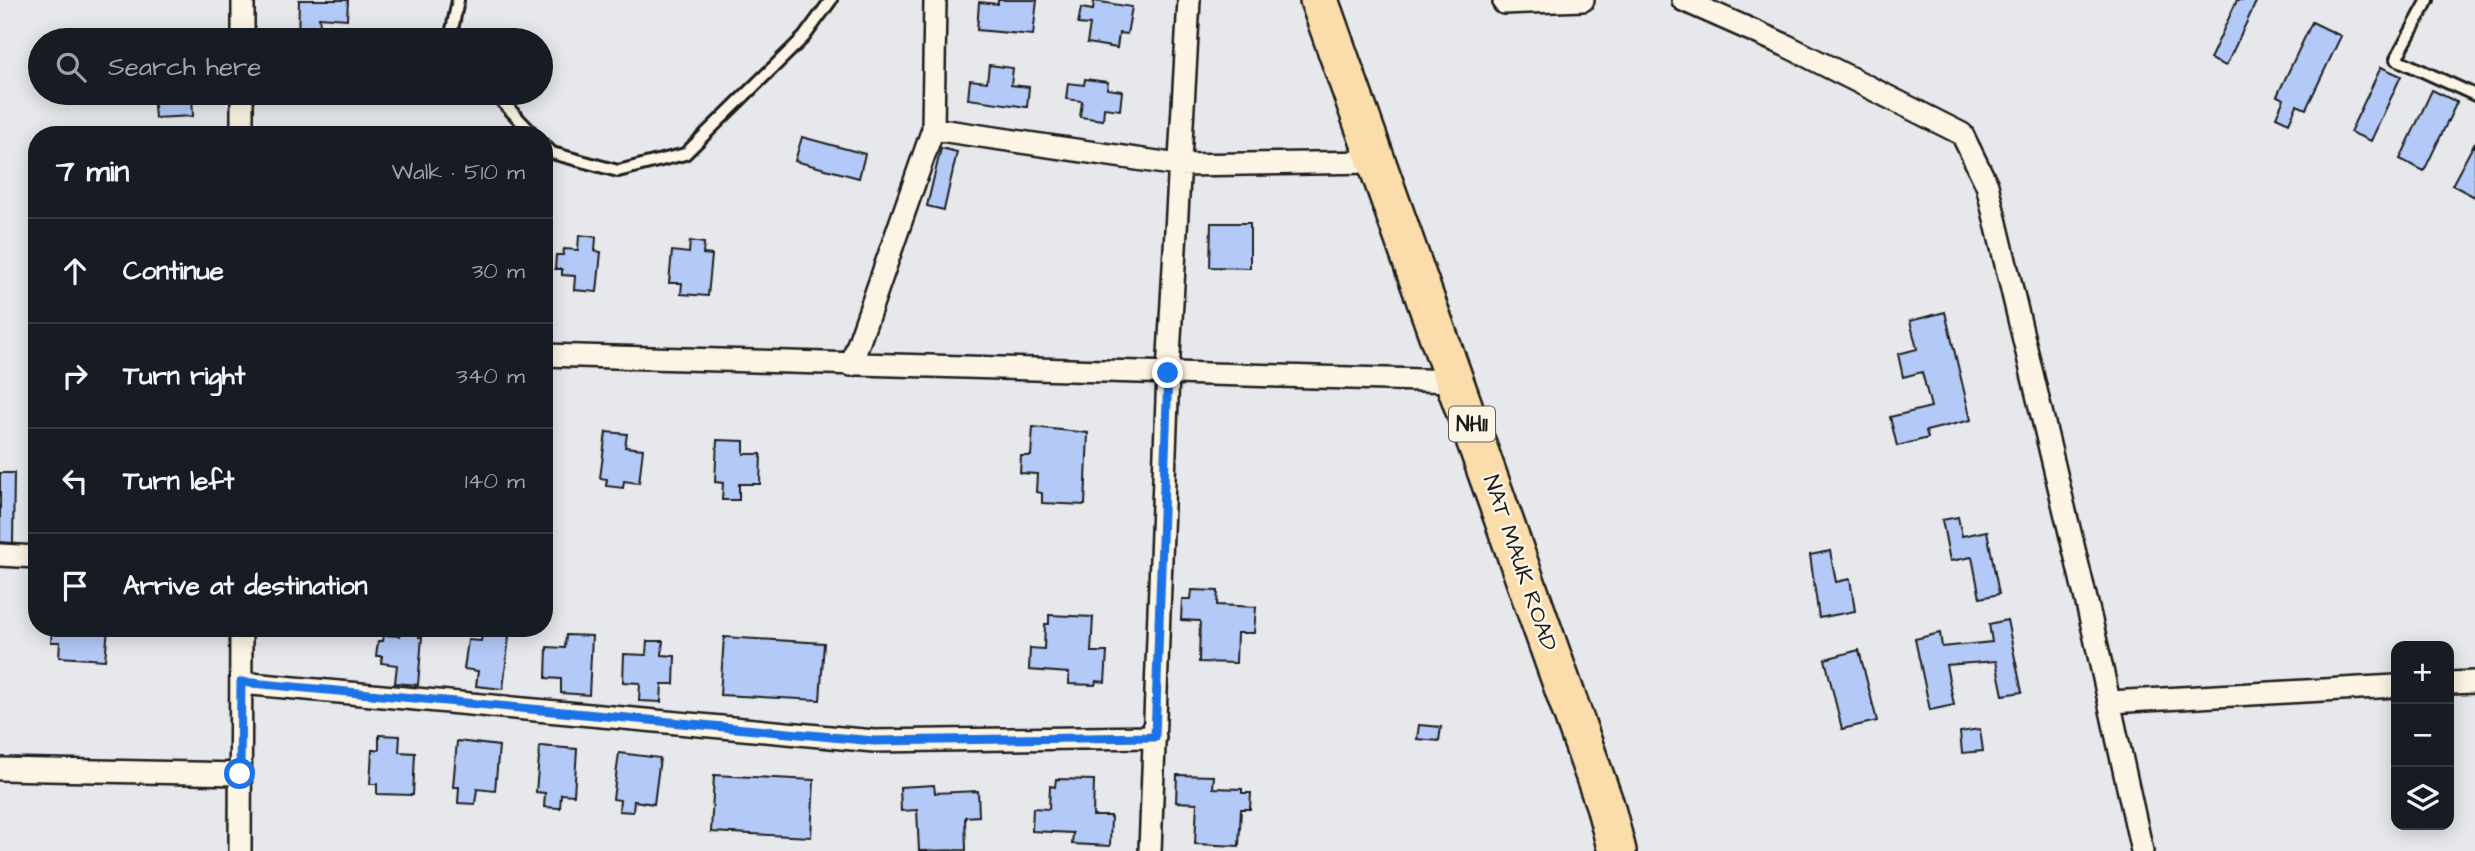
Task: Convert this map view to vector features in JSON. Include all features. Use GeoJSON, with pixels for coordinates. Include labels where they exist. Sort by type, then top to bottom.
{"type":"FeatureCollection","features":[{"type":"Feature","properties":{"kind":"highway","name":"NAT MAUK ROAD"},"geometry":{"type":"LineString","coordinates":[[1319,0],[1457,381],[1605,805],[1617,851]]}},
{"type":"Feature","properties":{"kind":"street"},"geometry":{"type":"LineString","coordinates":[[243,0],[243,28]]}},
{"type":"Feature","properties":{"kind":"street"},"geometry":{"type":"LineString","coordinates":[[851,365],[933,130],[936,0]]}},
{"type":"Feature","properties":{"kind":"street"},"geometry":{"type":"LineString","coordinates":[[1150,851],[1168,373],[1189,0]]}},
{"type":"Feature","properties":{"kind":"street"},"geometry":{"type":"LineString","coordinates":[[1504,3],[1583,0]]}},
{"type":"Feature","properties":{"kind":"street"},"geometry":{"type":"LineString","coordinates":[[1683,0],[1785,45],[1962,134],[1987,185],[2110,702],[2142,851]]}},
{"type":"Feature","properties":{"kind":"street"},"geometry":{"type":"LineString","coordinates":[[242,126],[243,105]]}},
{"type":"Feature","properties":{"kind":"street"},"geometry":{"type":"LineString","coordinates":[[933,130],[1178,165],[1376,162]]}},
{"type":"Feature","properties":{"kind":"street"},"geometry":{"type":"LineString","coordinates":[[553,355],[1457,381]]}},
{"type":"Feature","properties":{"kind":"street"},"geometry":{"type":"LineString","coordinates":[[0,555],[28,556]]}},
{"type":"Feature","properties":{"kind":"street"},"geometry":{"type":"LineString","coordinates":[[240,851],[241,637]]}},
{"type":"Feature","properties":{"kind":"street"},"geometry":{"type":"LineString","coordinates":[[241,682],[874,741],[1155,737]]}},
{"type":"Feature","properties":{"kind":"street"},"geometry":{"type":"LineString","coordinates":[[2454,683],[2475,682]]}},
{"type":"Feature","properties":{"kind":"street"},"geometry":{"type":"LineString","coordinates":[[2110,702],[2391,686]]}},
{"type":"Feature","properties":{"kind":"street"},"geometry":{"type":"LineString","coordinates":[[0,769],[240,774]]}},
{"type":"Feature","properties":{"kind":"lane"},"geometry":{"type":"LineString","coordinates":[[452,28],[458,0]]}},
{"type":"Feature","properties":{"kind":"lane"},"geometry":{"type":"LineString","coordinates":[[553,153],[618,171],[685,154],[804,37],[831,0]]}},
{"type":"Feature","properties":{"kind":"lane"},"geometry":{"type":"LineString","coordinates":[[2428,0],[2396,59],[2475,95]]}},
{"type":"Feature","properties":{"kind":"lane"},"geometry":{"type":"LineString","coordinates":[[505,105],[525,126]]}},
{"type":"Feature","properties":{"kind":"building"},"geometry":{"type":"Polygon","coordinates":[[[299,0],[348,0],[347,19],[319,17],[320,28],[298,28],[299,0]]]}},
{"type":"Feature","properties":{"kind":"building"},"geometry":{"type":"Polygon","coordinates":[[[998,0],[1037,0],[1033,35],[977,30],[979,2],[998,4],[998,0]]]}},
{"type":"Feature","properties":{"kind":"building"},"geometry":{"type":"Polygon","coordinates":[[[2237,0],[2257,0],[2226,66],[2210,59],[2237,0]]]}},
{"type":"Feature","properties":{"kind":"building"},"geometry":{"type":"Polygon","coordinates":[[[1094,1],[1132,7],[1127,34],[1119,33],[1117,48],[1087,43],[1090,25],[1078,24],[1081,8],[1093,10],[1094,1]]]}},
{"type":"Feature","properties":{"kind":"building"},"geometry":{"type":"Polygon","coordinates":[[[2312,22],[2341,36],[2306,109],[2297,105],[2289,123],[2276,117],[2284,99],[2277,96],[2312,22]]]}},
{"type":"Feature","properties":{"kind":"building"},"geometry":{"type":"Polygon","coordinates":[[[989,65],[1013,68],[1011,85],[1029,87],[1027,107],[968,99],[970,80],[987,82],[989,65]]]}},
{"type":"Feature","properties":{"kind":"building"},"geometry":{"type":"Polygon","coordinates":[[[2381,67],[2401,76],[2371,141],[2350,132],[2381,67]]]}},
{"type":"Feature","properties":{"kind":"building"},"geometry":{"type":"Polygon","coordinates":[[[1085,79],[1108,82],[1107,89],[1122,91],[1120,110],[1104,108],[1103,120],[1080,117],[1082,101],[1066,99],[1068,83],[1084,85],[1085,79]]]}},
{"type":"Feature","properties":{"kind":"building"},"geometry":{"type":"Polygon","coordinates":[[[2432,90],[2457,102],[2424,171],[2400,159],[2432,90]]]}},
{"type":"Feature","properties":{"kind":"building"},"geometry":{"type":"Polygon","coordinates":[[[154,105],[193,105],[193,116],[155,118],[154,105]]]}},
{"type":"Feature","properties":{"kind":"building"},"geometry":{"type":"Polygon","coordinates":[[[802,137],[865,154],[859,178],[795,161],[802,137]]]}},
{"type":"Feature","properties":{"kind":"building"},"geometry":{"type":"Polygon","coordinates":[[[2475,142],[2475,197],[2452,185],[2475,142]]]}},
{"type":"Feature","properties":{"kind":"building"},"geometry":{"type":"Polygon","coordinates":[[[941,148],[957,152],[944,210],[927,206],[941,148]]]}},
{"type":"Feature","properties":{"kind":"building"},"geometry":{"type":"Polygon","coordinates":[[[1211,223],[1250,223],[1250,268],[1210,267],[1211,223]]]}},
{"type":"Feature","properties":{"kind":"building"},"geometry":{"type":"Polygon","coordinates":[[[579,235],[596,237],[595,251],[601,252],[597,292],[574,290],[575,276],[562,275],[562,269],[555,269],[556,255],[563,255],[564,249],[578,250],[579,235]]]}},
{"type":"Feature","properties":{"kind":"building"},"geometry":{"type":"Polygon","coordinates":[[[690,241],[704,243],[703,254],[712,255],[708,296],[681,294],[682,283],[669,283],[672,251],[689,253],[690,241]]]}},
{"type":"Feature","properties":{"kind":"building"},"geometry":{"type":"Polygon","coordinates":[[[1945,312],[1971,420],[1926,431],[1928,438],[1897,446],[1890,417],[1931,407],[1922,372],[1903,377],[1898,354],[1917,349],[1910,321],[1945,312]]]}},
{"type":"Feature","properties":{"kind":"building"},"geometry":{"type":"Polygon","coordinates":[[[1033,427],[1088,433],[1085,505],[1042,503],[1042,493],[1036,492],[1037,474],[1020,473],[1021,456],[1031,456],[1033,427]]]}},
{"type":"Feature","properties":{"kind":"building"},"geometry":{"type":"Polygon","coordinates":[[[606,432],[627,434],[625,447],[643,449],[639,483],[624,481],[623,488],[606,486],[607,479],[600,478],[606,432]]]}},
{"type":"Feature","properties":{"kind":"building"},"geometry":{"type":"Polygon","coordinates":[[[717,440],[744,441],[744,454],[761,454],[760,484],[739,484],[739,500],[722,500],[723,483],[715,482],[717,440]]]}},
{"type":"Feature","properties":{"kind":"building"},"geometry":{"type":"Polygon","coordinates":[[[0,473],[14,473],[13,543],[0,542],[0,473]]]}},
{"type":"Feature","properties":{"kind":"building"},"geometry":{"type":"Polygon","coordinates":[[[1958,517],[1962,536],[1987,531],[1999,594],[1980,598],[1972,557],[1950,561],[1942,520],[1958,517]]]}},
{"type":"Feature","properties":{"kind":"building"},"geometry":{"type":"Polygon","coordinates":[[[1830,551],[1836,582],[1850,579],[1855,611],[1819,618],[1810,555],[1830,551]]]}},
{"type":"Feature","properties":{"kind":"building"},"geometry":{"type":"Polygon","coordinates":[[[1192,590],[1218,591],[1217,605],[1256,607],[1254,633],[1237,633],[1236,663],[1199,662],[1200,621],[1181,620],[1182,599],[1191,599],[1192,590]]]}},
{"type":"Feature","properties":{"kind":"building"},"geometry":{"type":"Polygon","coordinates":[[[1049,615],[1093,617],[1091,652],[1107,652],[1105,682],[1096,681],[1095,685],[1069,684],[1069,673],[1029,670],[1030,648],[1044,649],[1045,624],[1049,624],[1049,615]]]}},
{"type":"Feature","properties":{"kind":"building"},"geometry":{"type":"Polygon","coordinates":[[[2007,620],[2022,692],[2003,695],[1996,661],[1946,665],[1954,705],[1930,710],[1915,639],[1940,633],[1942,647],[1992,642],[1989,624],[2007,620]]]}},
{"type":"Feature","properties":{"kind":"building"},"geometry":{"type":"Polygon","coordinates":[[[566,635],[592,636],[589,695],[561,693],[561,679],[546,678],[547,647],[565,648],[566,635]]]}},
{"type":"Feature","properties":{"kind":"building"},"geometry":{"type":"Polygon","coordinates":[[[51,637],[107,637],[105,660],[59,657],[60,642],[51,642],[51,637]]]}},
{"type":"Feature","properties":{"kind":"building"},"geometry":{"type":"Polygon","coordinates":[[[384,637],[422,637],[418,685],[395,683],[397,665],[381,663],[382,656],[376,656],[378,641],[383,641],[384,637]]]}},
{"type":"Feature","properties":{"kind":"building"},"geometry":{"type":"Polygon","coordinates":[[[482,637],[509,637],[503,689],[476,686],[478,671],[464,669],[468,640],[481,641],[482,637]]]}},
{"type":"Feature","properties":{"kind":"building"},"geometry":{"type":"Polygon","coordinates":[[[724,637],[824,643],[820,700],[720,695],[724,637]]]}},
{"type":"Feature","properties":{"kind":"building"},"geometry":{"type":"Polygon","coordinates":[[[647,641],[663,641],[662,655],[675,656],[674,684],[662,684],[661,702],[639,701],[640,683],[623,682],[624,654],[646,655],[647,641]]]}},
{"type":"Feature","properties":{"kind":"building"},"geometry":{"type":"Polygon","coordinates":[[[1859,650],[1877,721],[1842,729],[1825,659],[1859,650]]]}},
{"type":"Feature","properties":{"kind":"building"},"geometry":{"type":"Polygon","coordinates":[[[1419,725],[1441,727],[1439,741],[1417,739],[1419,725]]]}},
{"type":"Feature","properties":{"kind":"building"},"geometry":{"type":"Polygon","coordinates":[[[1980,729],[1983,751],[1962,753],[1960,732],[1980,729]]]}},
{"type":"Feature","properties":{"kind":"building"},"geometry":{"type":"Polygon","coordinates":[[[379,735],[400,736],[399,752],[415,753],[413,795],[377,794],[377,784],[370,784],[372,750],[379,750],[379,735]]]}},
{"type":"Feature","properties":{"kind":"building"},"geometry":{"type":"Polygon","coordinates":[[[457,741],[499,746],[495,791],[477,789],[475,804],[458,803],[459,787],[453,787],[457,741]]]}},
{"type":"Feature","properties":{"kind":"building"},"geometry":{"type":"Polygon","coordinates":[[[540,746],[577,749],[574,795],[561,794],[560,808],[544,807],[545,793],[536,792],[540,746]]]}},
{"type":"Feature","properties":{"kind":"building"},"geometry":{"type":"Polygon","coordinates":[[[619,753],[660,758],[654,804],[634,801],[633,812],[619,811],[620,800],[613,799],[619,753]]]}},
{"type":"Feature","properties":{"kind":"building"},"geometry":{"type":"Polygon","coordinates":[[[714,775],[814,780],[811,837],[711,832],[714,775]]]}},
{"type":"Feature","properties":{"kind":"building"},"geometry":{"type":"Polygon","coordinates":[[[1177,775],[1214,776],[1213,788],[1242,789],[1242,793],[1251,793],[1250,809],[1241,809],[1239,846],[1195,844],[1197,803],[1176,802],[1177,775]]]}},
{"type":"Feature","properties":{"kind":"building"},"geometry":{"type":"Polygon","coordinates":[[[1056,779],[1094,780],[1093,816],[1111,816],[1110,846],[1072,844],[1073,833],[1032,831],[1033,808],[1049,809],[1050,786],[1055,787],[1056,779]]]}},
{"type":"Feature","properties":{"kind":"building"},"geometry":{"type":"Polygon","coordinates":[[[934,785],[935,793],[978,791],[979,816],[965,817],[966,850],[919,851],[917,810],[901,811],[900,787],[934,785]]]}},
{"type":"Feature","properties":{"kind":"route"},"geometry":{"type":"LineString","coordinates":[[240,774],[241,682],[874,741],[1155,737],[1168,373]]}}]}
